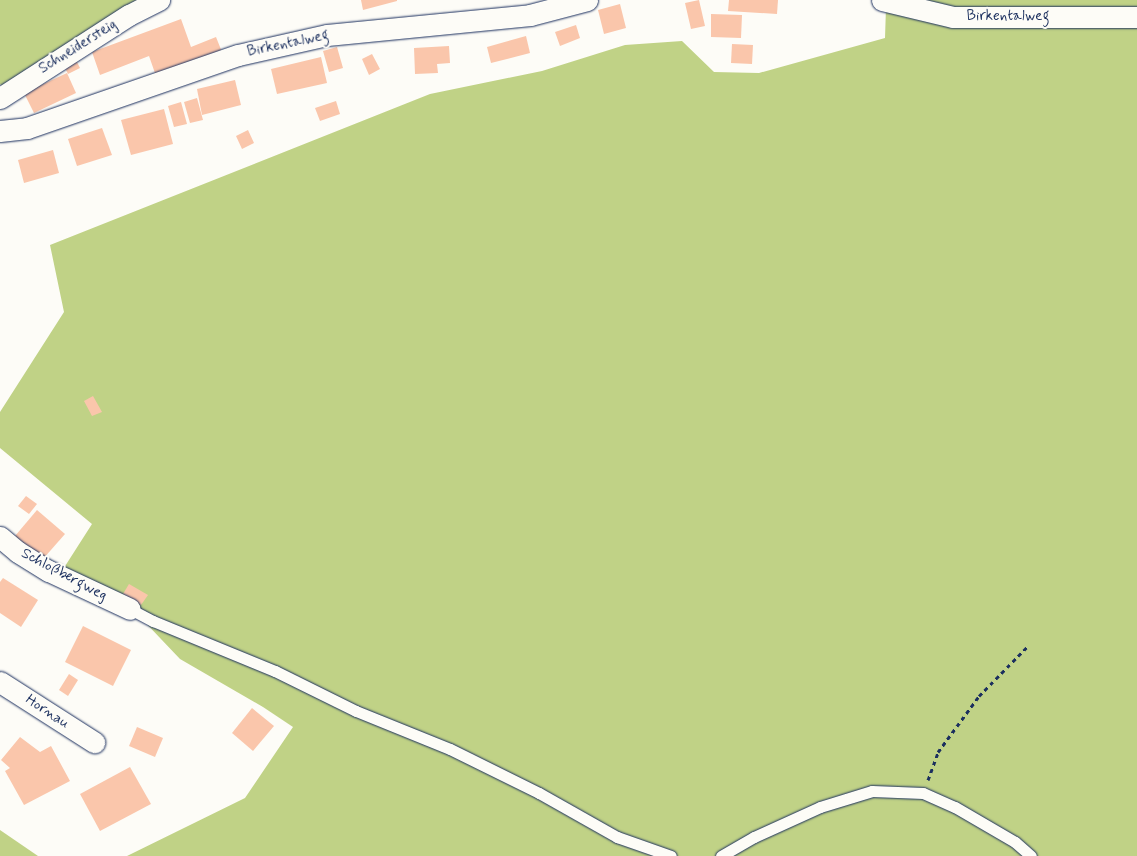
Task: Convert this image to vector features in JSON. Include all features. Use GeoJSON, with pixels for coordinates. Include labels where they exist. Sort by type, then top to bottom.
{"type":"FeatureCollection","features":[{"type":"Feature","properties":{"kind":"street","name":"Schneidersteig"},"geometry":{"type":"LineString","coordinates":[[0,98],[129,15],[159,0]]}},
{"type":"Feature","properties":{"kind":"street","name":"Birkentalweg"},"geometry":{"type":"LineString","coordinates":[[0,131],[27,128],[238,55],[327,35],[530,15],[586,0]]}},
{"type":"Feature","properties":{"kind":"street","name":"Birkentalweg"},"geometry":{"type":"LineString","coordinates":[[882,0],[952,17],[1137,17]]}},
{"type":"Feature","properties":{"kind":"street","name":"Schloßbergweg"},"geometry":{"type":"LineString","coordinates":[[0,538],[18,552],[49,571],[130,609]]}},
{"type":"Feature","properties":{"kind":"street","name":"Hornau"},"geometry":{"type":"LineString","coordinates":[[0,682],[94,742]]}},
{"type":"Feature","properties":{"kind":"lane"},"geometry":{"type":"LineString","coordinates":[[130,609],[153,621],[275,671],[356,711],[450,749],[539,793],[617,837],[671,856]]}},
{"type":"Feature","properties":{"kind":"lane"},"geometry":{"type":"LineString","coordinates":[[721,856],[754,837],[820,807],[872,791],[923,793],[955,807],[1015,842],[1031,856]]}},
{"type":"Feature","properties":{"kind":"path"},"geometry":{"type":"LineString","coordinates":[[923,793],[938,752],[978,696],[1028,646]]}},
{"type":"Feature","properties":{"kind":"green space"},"geometry":{"type":"Polygon","coordinates":[[[0,0],[159,0],[7,92],[0,84],[0,0]]]}},
{"type":"Feature","properties":{"kind":"green space"},"geometry":{"type":"Polygon","coordinates":[[[898,0],[1137,0],[1137,12],[953,12],[898,0]]]}},
{"type":"Feature","properties":{"kind":"green space"},"geometry":{"type":"Polygon","coordinates":[[[886,7],[1137,23],[1137,856],[127,856],[245,798],[293,727],[263,707],[180,659],[141,618],[60,574],[92,524],[0,448],[0,412],[64,312],[50,245],[430,94],[542,71],[625,45],[682,41],[714,72],[759,73],[885,38],[886,7]]]}},
{"type":"Feature","properties":{"kind":"green space"},"geometry":{"type":"Polygon","coordinates":[[[0,830],[38,856],[0,856],[0,830]]]}},
{"type":"Feature","properties":{"kind":"building"},"geometry":{"type":"Polygon","coordinates":[[[361,0],[397,0],[397,1],[363,10],[361,0]]]}},
{"type":"Feature","properties":{"kind":"building"},"geometry":{"type":"Polygon","coordinates":[[[699,0],[705,26],[691,29],[685,3],[699,0]]]}},
{"type":"Feature","properties":{"kind":"building"},"geometry":{"type":"Polygon","coordinates":[[[729,0],[778,0],[777,14],[728,11],[729,0]]]}},
{"type":"Feature","properties":{"kind":"building"},"geometry":{"type":"Polygon","coordinates":[[[620,4],[626,28],[604,34],[598,10],[620,4]]]}},
{"type":"Feature","properties":{"kind":"building"},"geometry":{"type":"Polygon","coordinates":[[[711,14],[742,15],[741,38],[711,37],[711,14]]]}},
{"type":"Feature","properties":{"kind":"building"},"geometry":{"type":"Polygon","coordinates":[[[181,19],[191,47],[216,37],[222,52],[156,76],[149,56],[100,75],[92,52],[181,19]]]}},
{"type":"Feature","properties":{"kind":"building"},"geometry":{"type":"Polygon","coordinates":[[[576,25],[580,38],[560,46],[555,32],[576,25]]]}},
{"type":"Feature","properties":{"kind":"building"},"geometry":{"type":"Polygon","coordinates":[[[526,36],[530,53],[491,63],[487,47],[526,36]]]}},
{"type":"Feature","properties":{"kind":"building"},"geometry":{"type":"Polygon","coordinates":[[[732,44],[753,45],[752,64],[731,63],[732,44]]]}},
{"type":"Feature","properties":{"kind":"building"},"geometry":{"type":"Polygon","coordinates":[[[449,46],[450,63],[437,64],[438,73],[415,74],[414,48],[449,46]]]}},
{"type":"Feature","properties":{"kind":"building"},"geometry":{"type":"Polygon","coordinates":[[[337,47],[343,68],[329,72],[323,51],[337,47]]]}},
{"type":"Feature","properties":{"kind":"building"},"geometry":{"type":"Polygon","coordinates":[[[372,54],[380,69],[369,75],[362,59],[372,54]]]}},
{"type":"Feature","properties":{"kind":"building"},"geometry":{"type":"Polygon","coordinates":[[[74,56],[80,68],[68,74],[62,62],[74,56]]]}},
{"type":"Feature","properties":{"kind":"building"},"geometry":{"type":"Polygon","coordinates":[[[321,57],[327,83],[277,94],[271,69],[321,57]]]}},
{"type":"Feature","properties":{"kind":"building"},"geometry":{"type":"Polygon","coordinates":[[[67,73],[76,93],[34,113],[24,93],[67,73]]]}},
{"type":"Feature","properties":{"kind":"building"},"geometry":{"type":"Polygon","coordinates":[[[235,80],[241,105],[202,115],[197,89],[235,80]]]}},
{"type":"Feature","properties":{"kind":"building"},"geometry":{"type":"Polygon","coordinates":[[[197,98],[203,120],[190,123],[184,102],[197,98]]]}},
{"type":"Feature","properties":{"kind":"building"},"geometry":{"type":"Polygon","coordinates":[[[336,101],[340,114],[320,121],[315,108],[336,101]]]}},
{"type":"Feature","properties":{"kind":"building"},"geometry":{"type":"Polygon","coordinates":[[[181,102],[187,124],[174,127],[168,106],[181,102]]]}},
{"type":"Feature","properties":{"kind":"building"},"geometry":{"type":"Polygon","coordinates":[[[164,109],[173,144],[131,155],[121,120],[164,109]]]}},
{"type":"Feature","properties":{"kind":"building"},"geometry":{"type":"Polygon","coordinates":[[[102,128],[112,155],[77,166],[68,139],[102,128]]]}},
{"type":"Feature","properties":{"kind":"building"},"geometry":{"type":"Polygon","coordinates":[[[248,130],[254,143],[242,149],[236,136],[248,130]]]}},
{"type":"Feature","properties":{"kind":"building"},"geometry":{"type":"Polygon","coordinates":[[[53,150],[59,173],[24,183],[18,160],[53,150]]]}},
{"type":"Feature","properties":{"kind":"building"},"geometry":{"type":"Polygon","coordinates":[[[93,396],[102,412],[92,416],[84,401],[93,396]]]}},
{"type":"Feature","properties":{"kind":"building"},"geometry":{"type":"Polygon","coordinates":[[[26,496],[37,504],[29,514],[18,506],[26,496]]]}},
{"type":"Feature","properties":{"kind":"building"},"geometry":{"type":"Polygon","coordinates":[[[37,510],[65,534],[43,559],[15,536],[37,510]]]}},
{"type":"Feature","properties":{"kind":"building"},"geometry":{"type":"Polygon","coordinates":[[[3,578],[38,600],[21,627],[0,613],[0,582],[3,578]]]}},
{"type":"Feature","properties":{"kind":"building"},"geometry":{"type":"Polygon","coordinates":[[[129,584],[148,595],[141,605],[123,594],[129,584]]]}},
{"type":"Feature","properties":{"kind":"building"},"geometry":{"type":"Polygon","coordinates":[[[83,626],[131,650],[113,686],[65,662],[83,626]]]}},
{"type":"Feature","properties":{"kind":"building"},"geometry":{"type":"Polygon","coordinates":[[[69,674],[78,680],[68,696],[59,690],[69,674]]]}},
{"type":"Feature","properties":{"kind":"building"},"geometry":{"type":"Polygon","coordinates":[[[252,708],[274,726],[253,751],[232,733],[252,708]]]}},
{"type":"Feature","properties":{"kind":"building"},"geometry":{"type":"Polygon","coordinates":[[[137,727],[163,738],[155,757],[129,746],[137,727]]]}},
{"type":"Feature","properties":{"kind":"building"},"geometry":{"type":"Polygon","coordinates":[[[20,737],[40,752],[51,746],[70,781],[24,805],[5,771],[10,768],[1,760],[20,737]]]}},
{"type":"Feature","properties":{"kind":"building"},"geometry":{"type":"Polygon","coordinates":[[[130,767],[151,804],[100,831],[80,794],[130,767]]]}}]}
